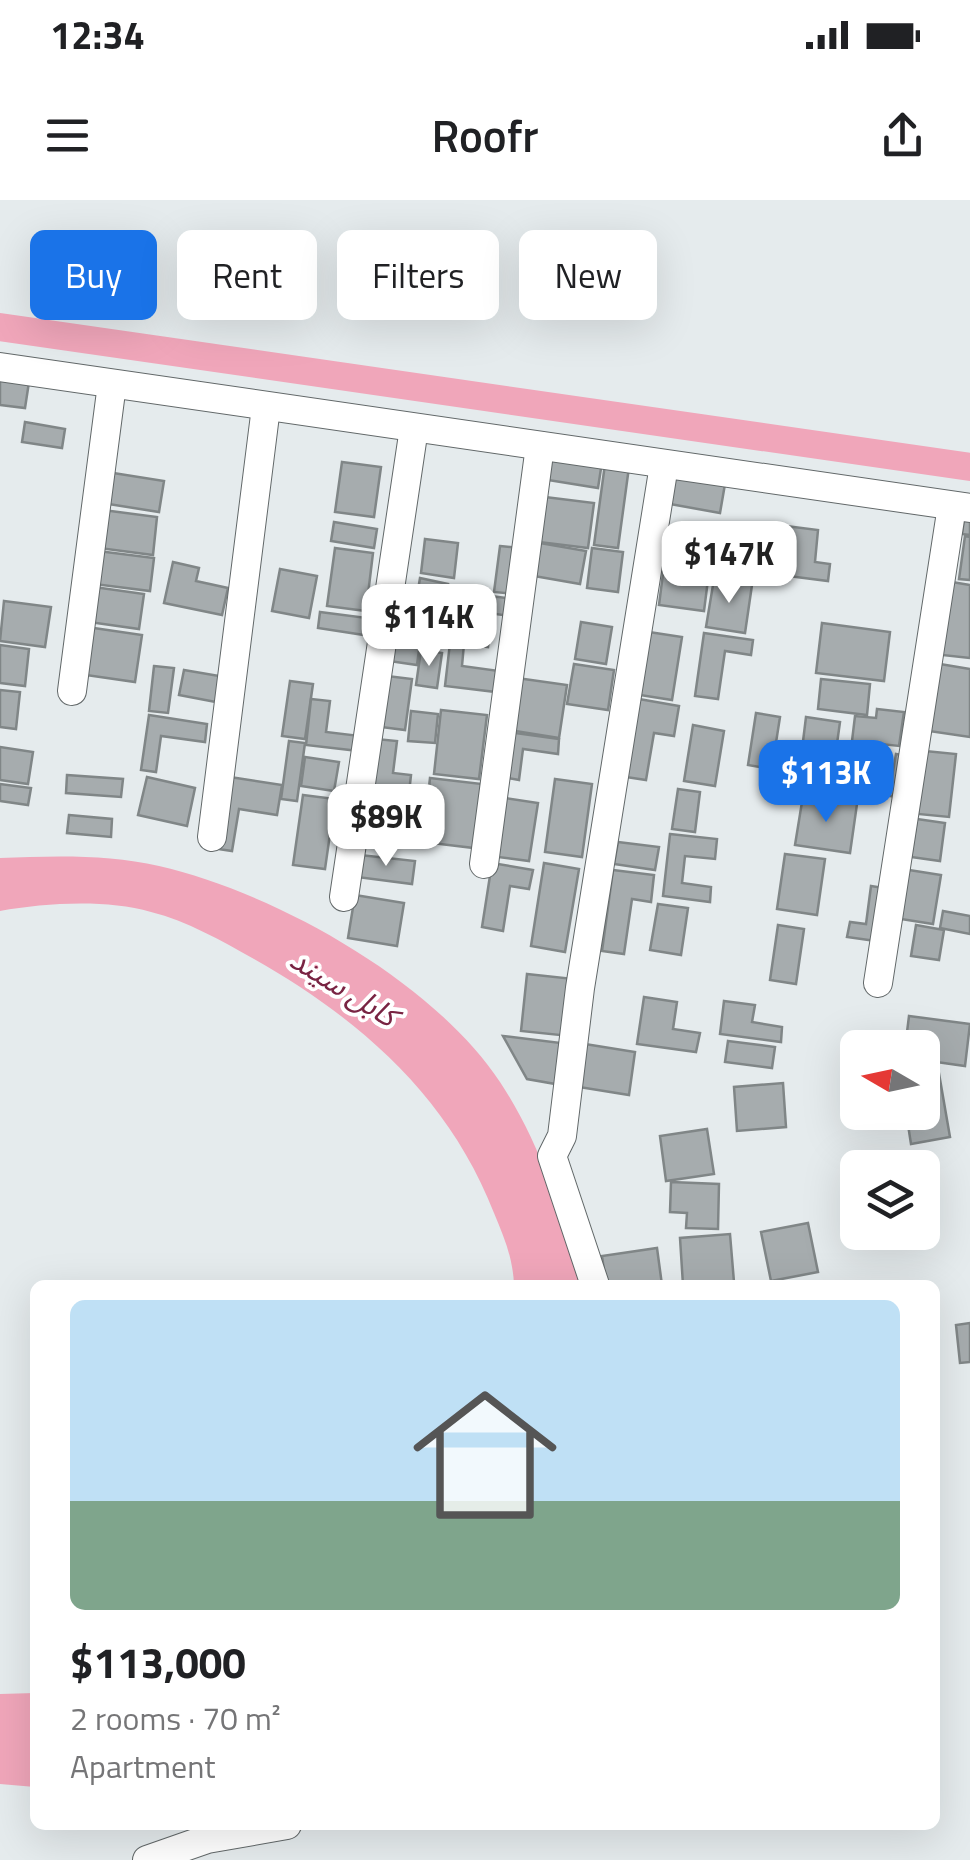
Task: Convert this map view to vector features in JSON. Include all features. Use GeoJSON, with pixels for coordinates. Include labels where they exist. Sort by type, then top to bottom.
{"type":"FeatureCollection","features":[{"type":"Feature","properties":{"kind":"street"},"geometry":{"type":"LineString","coordinates":[[0,367],[961,507],[878,984]]}},
{"type":"Feature","properties":{"kind":"street"},"geometry":{"type":"LineString","coordinates":[[72,692],[112,384]]}},
{"type":"Feature","properties":{"kind":"street"},"geometry":{"type":"LineString","coordinates":[[212,837],[266,407]]}},
{"type":"Feature","properties":{"kind":"street"},"geometry":{"type":"LineString","coordinates":[[344,898],[414,428]]}},
{"type":"Feature","properties":{"kind":"street"},"geometry":{"type":"LineString","coordinates":[[484,864],[540,446]]}},
{"type":"Feature","properties":{"kind":"street"},"geometry":{"type":"LineString","coordinates":[[592,1280],[552,1156],[562,1136],[580,988],[664,464]]}},
{"type":"Feature","properties":{"kind":"street"},"geometry":{"type":"LineString","coordinates":[[147,1860],[207,1839],[259,1830]]}},
{"type":"Feature","properties":{"kind":"water","name":"کابل سيند"},"geometry":{"type":"Polygon","coordinates":[[[0,858],[120,859],[159,866],[252,897],[348,946],[435,1009],[500,1082],[539,1155],[582,1280],[513,1280],[498,1222],[475,1171],[426,1097],[365,1035],[293,982],[204,932],[133,908],[56,904],[0,911],[0,858]]]}},
{"type":"Feature","properties":{"kind":"water"},"geometry":{"type":"Polygon","coordinates":[[[30,1693],[30,1787],[0,1784],[0,1694],[30,1693]]]}},
{"type":"Feature","properties":{"kind":"building"},"geometry":{"type":"Polygon","coordinates":[[[0,378],[29,382],[25,408],[0,405],[0,378]]]}},
{"type":"Feature","properties":{"kind":"building"},"geometry":{"type":"Polygon","coordinates":[[[25,422],[65,429],[62,448],[22,442],[25,422]]]}},
{"type":"Feature","properties":{"kind":"building"},"geometry":{"type":"Polygon","coordinates":[[[552,454],[602,462],[598,488],[548,480],[552,454]]]}},
{"type":"Feature","properties":{"kind":"building"},"geometry":{"type":"Polygon","coordinates":[[[342,462],[381,467],[374,517],[335,512],[342,462]]]}},
{"type":"Feature","properties":{"kind":"building"},"geometry":{"type":"Polygon","coordinates":[[[605,464],[629,467],[618,548],[594,545],[605,464]]]}},
{"type":"Feature","properties":{"kind":"building"},"geometry":{"type":"Polygon","coordinates":[[[107,472],[164,481],[159,512],[102,503],[107,472]]]}},
{"type":"Feature","properties":{"kind":"building"},"geometry":{"type":"Polygon","coordinates":[[[676,475],[725,484],[720,513],[670,504],[676,475]]]}},
{"type":"Feature","properties":{"kind":"building"},"geometry":{"type":"Polygon","coordinates":[[[545,497],[594,503],[588,548],[539,542],[545,497]]]}},
{"type":"Feature","properties":{"kind":"building"},"geometry":{"type":"Polygon","coordinates":[[[103,510],[157,517],[153,555],[99,548],[103,510]]]}},
{"type":"Feature","properties":{"kind":"building"},"geometry":{"type":"Polygon","coordinates":[[[965,512],[970,513],[970,535],[962,534],[965,512]]]}},
{"type":"Feature","properties":{"kind":"building"},"geometry":{"type":"Polygon","coordinates":[[[334,522],[377,529],[374,548],[331,541],[334,522]]]}},
{"type":"Feature","properties":{"kind":"building"},"geometry":{"type":"Polygon","coordinates":[[[786,526],[818,530],[815,562],[830,564],[828,581],[780,575],[786,526]]]}},
{"type":"Feature","properties":{"kind":"building"},"geometry":{"type":"Polygon","coordinates":[[[965,536],[970,537],[970,580],[959,579],[965,536]]]}},
{"type":"Feature","properties":{"kind":"building"},"geometry":{"type":"Polygon","coordinates":[[[425,539],[458,543],[454,578],[421,573],[425,539]]]}},
{"type":"Feature","properties":{"kind":"building"},"geometry":{"type":"Polygon","coordinates":[[[540,543],[586,551],[580,584],[534,576],[540,543]]]}},
{"type":"Feature","properties":{"kind":"building"},"geometry":{"type":"Polygon","coordinates":[[[500,546],[520,548],[514,594],[494,592],[500,546]]]}},
{"type":"Feature","properties":{"kind":"building"},"geometry":{"type":"Polygon","coordinates":[[[335,548],[373,553],[366,611],[327,606],[335,548]]]}},
{"type":"Feature","properties":{"kind":"building"},"geometry":{"type":"Polygon","coordinates":[[[592,548],[623,552],[618,592],[587,588],[592,548]]]}},
{"type":"Feature","properties":{"kind":"building"},"geometry":{"type":"Polygon","coordinates":[[[98,551],[154,558],[150,591],[94,584],[98,551]]]}},
{"type":"Feature","properties":{"kind":"building"},"geometry":{"type":"Polygon","coordinates":[[[665,558],[710,564],[704,611],[659,605],[665,558]]]}},
{"type":"Feature","properties":{"kind":"building"},"geometry":{"type":"Polygon","coordinates":[[[173,562],[199,568],[196,581],[228,588],[222,615],[164,603],[173,562]]]}},
{"type":"Feature","properties":{"kind":"building"},"geometry":{"type":"Polygon","coordinates":[[[280,569],[317,576],[309,618],[272,611],[280,569]]]}},
{"type":"Feature","properties":{"kind":"building"},"geometry":{"type":"Polygon","coordinates":[[[420,578],[448,584],[444,607],[416,602],[420,578]]]}},
{"type":"Feature","properties":{"kind":"building"},"geometry":{"type":"Polygon","coordinates":[[[714,579],[752,585],[745,633],[706,627],[714,579]]]}},
{"type":"Feature","properties":{"kind":"building"},"geometry":{"type":"Polygon","coordinates":[[[952,582],[970,585],[970,658],[942,655],[952,582]]]}},
{"type":"Feature","properties":{"kind":"building"},"geometry":{"type":"Polygon","coordinates":[[[94,587],[144,594],[139,629],[89,622],[94,587]]]}},
{"type":"Feature","properties":{"kind":"building"},"geometry":{"type":"Polygon","coordinates":[[[457,593],[465,594],[463,617],[491,621],[488,647],[451,642],[457,593]]]}},
{"type":"Feature","properties":{"kind":"building"},"geometry":{"type":"Polygon","coordinates":[[[483,595],[513,599],[510,616],[481,612],[483,595]]]}},
{"type":"Feature","properties":{"kind":"building"},"geometry":{"type":"Polygon","coordinates":[[[4,601],[51,607],[45,647],[0,641],[4,601]]]}},
{"type":"Feature","properties":{"kind":"building"},"geometry":{"type":"Polygon","coordinates":[[[320,612],[367,618],[364,635],[318,628],[320,612]]]}},
{"type":"Feature","properties":{"kind":"building"},"geometry":{"type":"Polygon","coordinates":[[[394,616],[423,620],[417,665],[389,661],[394,616]]]}},
{"type":"Feature","properties":{"kind":"building"},"geometry":{"type":"Polygon","coordinates":[[[581,622],[612,627],[606,664],[575,659],[581,622]]]}},
{"type":"Feature","properties":{"kind":"building"},"geometry":{"type":"Polygon","coordinates":[[[822,623],[890,632],[884,681],[816,673],[822,623]]]}},
{"type":"Feature","properties":{"kind":"building"},"geometry":{"type":"Polygon","coordinates":[[[87,627],[142,635],[135,682],[79,674],[87,627]]]}},
{"type":"Feature","properties":{"kind":"building"},"geometry":{"type":"Polygon","coordinates":[[[649,632],[682,637],[672,700],[640,695],[649,632]]]}},
{"type":"Feature","properties":{"kind":"building"},"geometry":{"type":"Polygon","coordinates":[[[704,633],[753,640],[751,655],[725,651],[718,699],[695,696],[704,633]]]}},
{"type":"Feature","properties":{"kind":"building"},"geometry":{"type":"Polygon","coordinates":[[[450,643],[464,644],[462,666],[499,671],[496,692],[445,686],[450,643]]]}},
{"type":"Feature","properties":{"kind":"building"},"geometry":{"type":"Polygon","coordinates":[[[0,645],[29,649],[25,686],[0,683],[0,645]]]}},
{"type":"Feature","properties":{"kind":"building"},"geometry":{"type":"Polygon","coordinates":[[[421,650],[442,653],[437,688],[416,685],[421,650]]]}},
{"type":"Feature","properties":{"kind":"building"},"geometry":{"type":"Polygon","coordinates":[[[574,664],[614,670],[608,710],[567,704],[574,664]]]}},
{"type":"Feature","properties":{"kind":"building"},"geometry":{"type":"Polygon","coordinates":[[[940,664],[970,669],[970,737],[929,731],[940,664]]]}},
{"type":"Feature","properties":{"kind":"building"},"geometry":{"type":"Polygon","coordinates":[[[154,666],[174,668],[168,713],[149,711],[154,666]]]}},
{"type":"Feature","properties":{"kind":"building"},"geometry":{"type":"Polygon","coordinates":[[[184,670],[225,677],[221,703],[179,695],[184,670]]]}},
{"type":"Feature","properties":{"kind":"building"},"geometry":{"type":"Polygon","coordinates":[[[387,676],[412,679],[405,730],[381,727],[387,676]]]}},
{"type":"Feature","properties":{"kind":"building"},"geometry":{"type":"Polygon","coordinates":[[[517,678],[567,685],[559,738],[509,730],[517,678]]]}},
{"type":"Feature","properties":{"kind":"building"},"geometry":{"type":"Polygon","coordinates":[[[821,679],[870,684],[867,715],[818,709],[821,679]]]}},
{"type":"Feature","properties":{"kind":"building"},"geometry":{"type":"Polygon","coordinates":[[[290,681],[313,684],[305,739],[282,736],[290,681]]]}},
{"type":"Feature","properties":{"kind":"building"},"geometry":{"type":"Polygon","coordinates":[[[0,690],[20,692],[16,729],[0,727],[0,690]]]}},
{"type":"Feature","properties":{"kind":"building"},"geometry":{"type":"Polygon","coordinates":[[[311,699],[330,701],[326,732],[360,736],[359,751],[306,745],[311,699]]]}},
{"type":"Feature","properties":{"kind":"building"},"geometry":{"type":"Polygon","coordinates":[[[639,699],[679,706],[674,736],[654,733],[646,780],[626,777],[639,699]]]}},
{"type":"Feature","properties":{"kind":"building"},"geometry":{"type":"Polygon","coordinates":[[[877,709],[904,712],[899,746],[852,741],[855,716],[876,718],[877,709]]]}},
{"type":"Feature","properties":{"kind":"building"},"geometry":{"type":"Polygon","coordinates":[[[441,710],[487,715],[479,779],[434,774],[441,710]]]}},
{"type":"Feature","properties":{"kind":"building"},"geometry":{"type":"Polygon","coordinates":[[[411,711],[438,714],[435,743],[408,741],[411,711]]]}},
{"type":"Feature","properties":{"kind":"building"},"geometry":{"type":"Polygon","coordinates":[[[756,713],[780,717],[775,749],[798,753],[795,773],[748,765],[756,713]]]}},
{"type":"Feature","properties":{"kind":"building"},"geometry":{"type":"Polygon","coordinates":[[[149,715],[207,724],[205,742],[161,736],[156,772],[141,770],[149,715]]]}},
{"type":"Feature","properties":{"kind":"building"},"geometry":{"type":"Polygon","coordinates":[[[806,717],[840,722],[831,787],[798,782],[806,717]]]}},
{"type":"Feature","properties":{"kind":"building"},"geometry":{"type":"Polygon","coordinates":[[[693,725],[724,731],[715,786],[684,781],[693,725]]]}},
{"type":"Feature","properties":{"kind":"building"},"geometry":{"type":"Polygon","coordinates":[[[508,732],[559,739],[558,754],[523,749],[519,780],[503,777],[508,732]]]}},
{"type":"Feature","properties":{"kind":"building"},"geometry":{"type":"Polygon","coordinates":[[[376,739],[397,741],[393,773],[411,775],[409,793],[370,788],[376,739]]]}},
{"type":"Feature","properties":{"kind":"building"},"geometry":{"type":"Polygon","coordinates":[[[289,741],[305,743],[297,801],[281,799],[289,741]]]}},
{"type":"Feature","properties":{"kind":"building"},"geometry":{"type":"Polygon","coordinates":[[[0,747],[33,752],[28,784],[0,780],[0,747]]]}},
{"type":"Feature","properties":{"kind":"building"},"geometry":{"type":"Polygon","coordinates":[[[925,751],[956,754],[949,817],[918,814],[925,751]]]}},
{"type":"Feature","properties":{"kind":"building"},"geometry":{"type":"Polygon","coordinates":[[[896,754],[909,756],[903,798],[852,790],[855,771],[892,777],[896,754]]]}},
{"type":"Feature","properties":{"kind":"building"},"geometry":{"type":"Polygon","coordinates":[[[305,757],[339,762],[334,791],[301,786],[305,757]]]}},
{"type":"Feature","properties":{"kind":"building"},"geometry":{"type":"Polygon","coordinates":[[[67,775],[123,779],[121,797],[66,793],[67,775]]]}},
{"type":"Feature","properties":{"kind":"building"},"geometry":{"type":"Polygon","coordinates":[[[147,777],[195,788],[187,826],[138,815],[147,777]]]}},
{"type":"Feature","properties":{"kind":"building"},"geometry":{"type":"Polygon","coordinates":[[[230,777],[282,785],[277,815],[239,809],[232,851],[218,849],[230,777]]]}},
{"type":"Feature","properties":{"kind":"building"},"geometry":{"type":"Polygon","coordinates":[[[430,778],[482,784],[474,848],[423,842],[430,778]]]}},
{"type":"Feature","properties":{"kind":"building"},"geometry":{"type":"Polygon","coordinates":[[[555,779],[592,784],[582,857],[545,852],[555,779]]]}},
{"type":"Feature","properties":{"kind":"building"},"geometry":{"type":"Polygon","coordinates":[[[0,784],[31,788],[28,805],[0,801],[0,784]]]}},
{"type":"Feature","properties":{"kind":"building"},"geometry":{"type":"Polygon","coordinates":[[[678,789],[700,792],[695,832],[672,829],[678,789]]]}},
{"type":"Feature","properties":{"kind":"building"},"geometry":{"type":"Polygon","coordinates":[[[303,795],[335,799],[325,869],[293,865],[303,795]]]}},
{"type":"Feature","properties":{"kind":"building"},"geometry":{"type":"Polygon","coordinates":[[[803,796],[857,804],[850,853],[795,845],[803,796]]]}},
{"type":"Feature","properties":{"kind":"building"},"geometry":{"type":"Polygon","coordinates":[[[498,797],[538,803],[529,861],[490,856],[498,797]]]}},
{"type":"Feature","properties":{"kind":"building"},"geometry":{"type":"Polygon","coordinates":[[[365,813],[418,821],[415,838],[362,830],[365,813]]]}},
{"type":"Feature","properties":{"kind":"building"},"geometry":{"type":"Polygon","coordinates":[[[69,815],[112,819],[111,837],[67,833],[69,815]]]}},
{"type":"Feature","properties":{"kind":"building"},"geometry":{"type":"Polygon","coordinates":[[[917,819],[945,823],[940,861],[911,857],[917,819]]]}},
{"type":"Feature","properties":{"kind":"building"},"geometry":{"type":"Polygon","coordinates":[[[670,834],[717,839],[715,859],[685,856],[682,883],[711,887],[710,902],[663,896],[670,834]]]}},
{"type":"Feature","properties":{"kind":"building"},"geometry":{"type":"Polygon","coordinates":[[[618,842],[659,847],[655,870],[614,864],[618,842]]]}},
{"type":"Feature","properties":{"kind":"building"},"geometry":{"type":"Polygon","coordinates":[[[785,854],[825,859],[817,915],[777,909],[785,854]]]}},
{"type":"Feature","properties":{"kind":"building"},"geometry":{"type":"Polygon","coordinates":[[[360,855],[415,861],[412,884],[357,877],[360,855]]]}},
{"type":"Feature","properties":{"kind":"building"},"geometry":{"type":"Polygon","coordinates":[[[492,863],[533,870],[529,889],[510,886],[503,931],[482,927],[492,863]]]}},
{"type":"Feature","properties":{"kind":"building"},"geometry":{"type":"Polygon","coordinates":[[[544,863],[579,869],[565,952],[531,946],[544,863]]]}},
{"type":"Feature","properties":{"kind":"building"},"geometry":{"type":"Polygon","coordinates":[[[613,870],[654,875],[651,902],[632,899],[624,954],[602,951],[613,870]]]}},
{"type":"Feature","properties":{"kind":"building"},"geometry":{"type":"Polygon","coordinates":[[[909,870],[941,875],[933,924],[901,919],[909,870]]]}},
{"type":"Feature","properties":{"kind":"building"},"geometry":{"type":"Polygon","coordinates":[[[871,886],[890,889],[883,942],[847,937],[850,922],[866,924],[871,886]]]}},
{"type":"Feature","properties":{"kind":"building"},"geometry":{"type":"Polygon","coordinates":[[[355,895],[404,903],[397,946],[348,938],[355,895]]]}},
{"type":"Feature","properties":{"kind":"building"},"geometry":{"type":"Polygon","coordinates":[[[658,904],[688,908],[681,955],[650,950],[658,904]]]}},
{"type":"Feature","properties":{"kind":"building"},"geometry":{"type":"Polygon","coordinates":[[[943,911],[970,916],[970,934],[940,928],[943,911]]]}},
{"type":"Feature","properties":{"kind":"building"},"geometry":{"type":"Polygon","coordinates":[[[778,925],[804,929],[796,984],[770,980],[778,925]]]}},
{"type":"Feature","properties":{"kind":"building"},"geometry":{"type":"Polygon","coordinates":[[[916,925],[944,930],[939,960],[911,956],[916,925]]]}},
{"type":"Feature","properties":{"kind":"building"},"geometry":{"type":"Polygon","coordinates":[[[527,974],[574,979],[569,1036],[521,1031],[527,974]]]}},
{"type":"Feature","properties":{"kind":"building"},"geometry":{"type":"Polygon","coordinates":[[[644,997],[677,1002],[673,1029],[700,1033],[696,1052],[637,1044],[644,997]]]}},
{"type":"Feature","properties":{"kind":"building"},"geometry":{"type":"Polygon","coordinates":[[[724,1001],[755,1005],[752,1022],[782,1027],[781,1042],[720,1034],[724,1001]]]}},
{"type":"Feature","properties":{"kind":"building"},"geometry":{"type":"Polygon","coordinates":[[[909,1016],[970,1024],[965,1066],[940,1063],[940,1030],[907,1030],[909,1016]]]}},
{"type":"Feature","properties":{"kind":"building"},"geometry":{"type":"Polygon","coordinates":[[[503,1036],[569,1044],[561,1085],[527,1079],[503,1036]]]}},
{"type":"Feature","properties":{"kind":"building"},"geometry":{"type":"Polygon","coordinates":[[[728,1041],[775,1047],[772,1068],[725,1062],[728,1041]]]}},
{"type":"Feature","properties":{"kind":"building"},"geometry":{"type":"Polygon","coordinates":[[[585,1044],[635,1052],[629,1095],[579,1087],[585,1044]]]}},
{"type":"Feature","properties":{"kind":"building"},"geometry":{"type":"Polygon","coordinates":[[[940,1079],[950,1137],[911,1144],[909,1130],[940,1130],[940,1079]]]}},
{"type":"Feature","properties":{"kind":"building"},"geometry":{"type":"Polygon","coordinates":[[[783,1083],[786,1127],[737,1131],[734,1087],[783,1083]]]}},
{"type":"Feature","properties":{"kind":"building"},"geometry":{"type":"Polygon","coordinates":[[[707,1129],[714,1174],[666,1181],[660,1136],[707,1129]]]}},
{"type":"Feature","properties":{"kind":"building"},"geometry":{"type":"Polygon","coordinates":[[[671,1182],[719,1184],[718,1229],[686,1228],[687,1213],[670,1212],[671,1182]]]}},
{"type":"Feature","properties":{"kind":"building"},"geometry":{"type":"Polygon","coordinates":[[[808,1223],[818,1272],[771,1280],[761,1232],[808,1223]]]}},
{"type":"Feature","properties":{"kind":"building"},"geometry":{"type":"Polygon","coordinates":[[[730,1234],[734,1280],[683,1280],[680,1238],[730,1234]]]}},
{"type":"Feature","properties":{"kind":"building"},"geometry":{"type":"Polygon","coordinates":[[[657,1248],[661,1280],[605,1280],[602,1256],[657,1248]]]}},
{"type":"Feature","properties":{"kind":"building"},"geometry":{"type":"Polygon","coordinates":[[[970,1323],[970,1362],[960,1363],[956,1325],[970,1323]]]}},
{"type":"Feature","properties":{"kind":"waterway"},"geometry":{"type":"LineString","coordinates":[[0,327],[970,467]]}}]}
